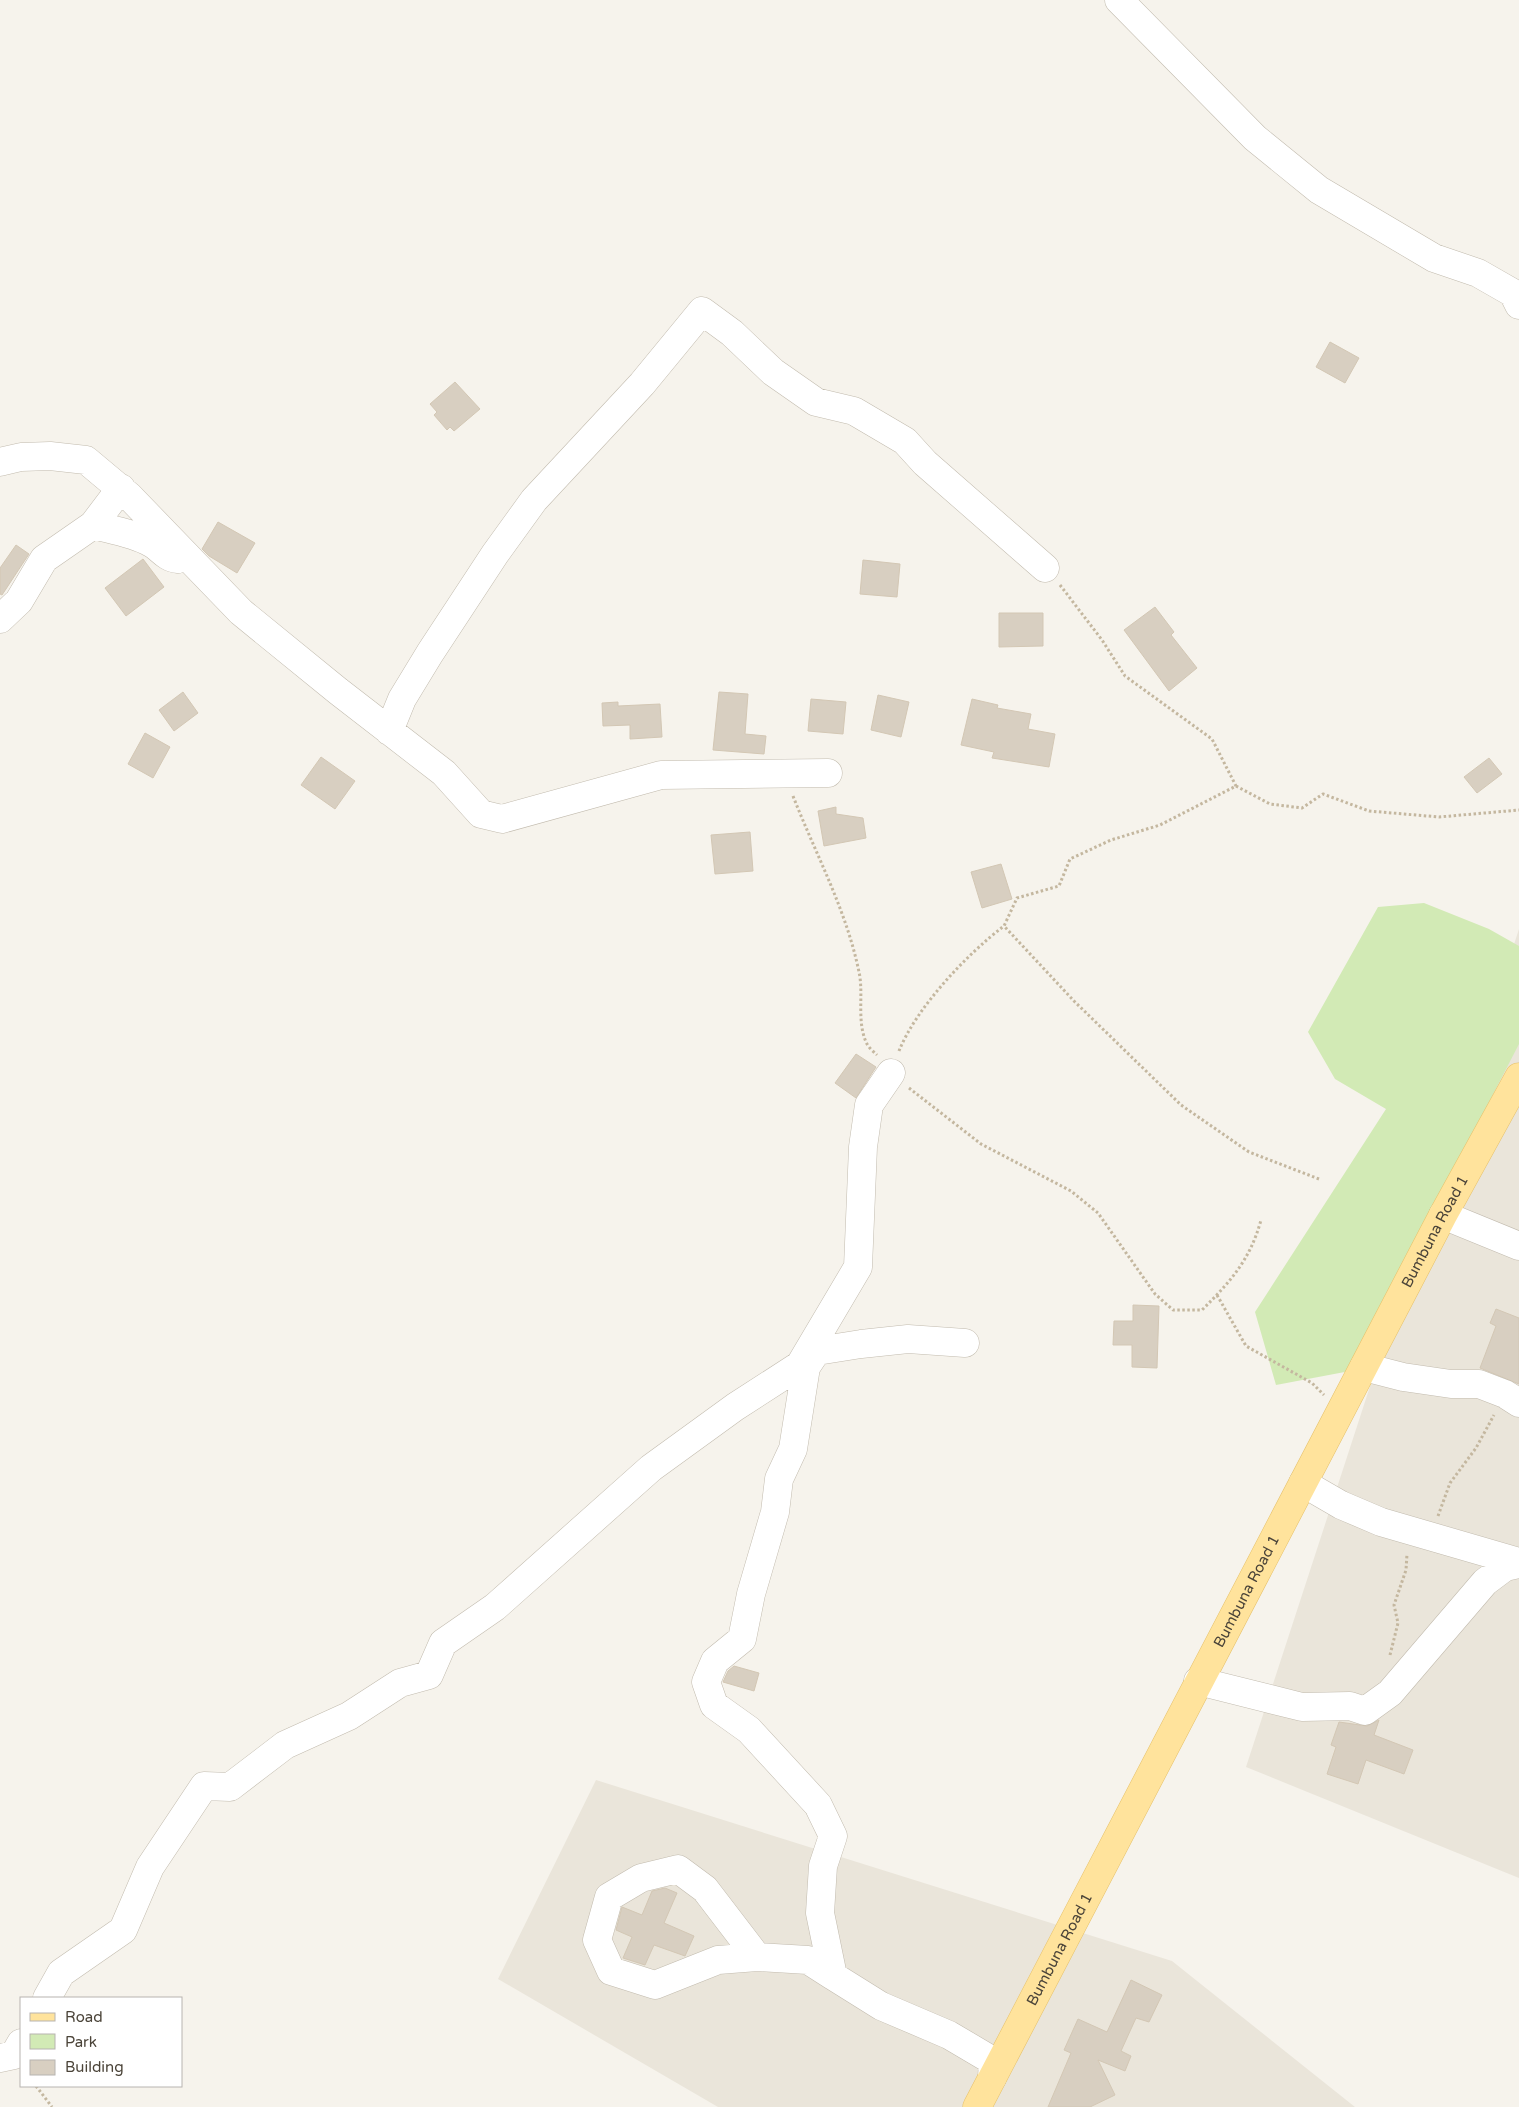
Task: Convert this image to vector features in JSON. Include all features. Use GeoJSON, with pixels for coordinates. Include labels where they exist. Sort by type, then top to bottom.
{"type":"FeatureCollection","features":[{"type":"Feature","properties":{"kind":"main road","name":"Bumbuna Road 1"},"geometry":{"type":"LineString","coordinates":[[977,2107],[1443,1215],[1519,1077]]}},
{"type":"Feature","properties":{"kind":"street"},"geometry":{"type":"LineString","coordinates":[[1119,0],[1256,138],[1319,190],[1434,258],[1478,273],[1513,293],[1519,306]]}},
{"type":"Feature","properties":{"kind":"street"},"geometry":{"type":"LineString","coordinates":[[389,731],[402,699],[430,653],[495,554],[529,508],[578,451],[642,384],[702,311],[732,333],[773,372],[816,402],[854,411],[905,441],[925,463],[1045,568]]}},
{"type":"Feature","properties":{"kind":"street"},"geometry":{"type":"LineString","coordinates":[[0,462],[21,457],[50,456],[86,460],[121,488],[241,612],[444,773],[481,814],[502,819],[558,806],[661,776],[828,773]]}},
{"type":"Feature","properties":{"kind":"street"},"geometry":{"type":"LineString","coordinates":[[0,619],[19,601],[44,559],[93,525],[121,488]]}},
{"type":"Feature","properties":{"kind":"street"},"geometry":{"type":"LineString","coordinates":[[93,525],[126,533],[152,543],[170,559],[192,560]]}},
{"type":"Feature","properties":{"kind":"street"},"geometry":{"type":"LineString","coordinates":[[833,1976],[820,1913],[823,1866],[833,1836],[818,1805],[750,1730],[714,1705],[706,1682],[715,1661],[742,1638],[751,1594],[775,1512],[779,1479],[793,1449],[808,1358],[858,1267],[863,1147],[869,1105],[891,1073]]}},
{"type":"Feature","properties":{"kind":"street"},"geometry":{"type":"LineString","coordinates":[[1443,1215],[1519,1246]]}},
{"type":"Feature","properties":{"kind":"street"},"geometry":{"type":"LineString","coordinates":[[48,1997],[61,1973],[123,1930],[150,1867],[204,1786],[230,1787],[284,1745],[348,1716],[400,1683],[429,1675],[443,1643],[494,1607],[651,1468],[735,1407],[808,1358],[908,1339],[964,1343]]}},
{"type":"Feature","properties":{"kind":"street"},"geometry":{"type":"LineString","coordinates":[[1364,1367],[1402,1377],[1451,1384],[1479,1384],[1505,1394],[1519,1403]]}},
{"type":"Feature","properties":{"kind":"street"},"geometry":{"type":"LineString","coordinates":[[1303,1484],[1342,1505],[1381,1522],[1489,1552],[1519,1563]]}},
{"type":"Feature","properties":{"kind":"street"},"geometry":{"type":"LineString","coordinates":[[1198,1681],[1302,1707],[1350,1706],[1365,1711],[1390,1693],[1485,1582],[1505,1567],[1519,1563]]}},
{"type":"Feature","properties":{"kind":"street"},"geometry":{"type":"LineString","coordinates":[[757,1957],[705,1889],[678,1869],[642,1878],[609,1897],[597,1940],[611,1971],[654,1985],[718,1960],[757,1957],[808,1960],[881,2006],[949,2035],[994,2061],[992,2078]]}},
{"type":"Feature","properties":{"kind":"street"},"geometry":{"type":"LineString","coordinates":[[0,2058],[14,2055],[20,2045]]}},
{"type":"Feature","properties":{"kind":"path"},"geometry":{"type":"LineString","coordinates":[[1045,568],[1070,596],[1125,676],[1212,739],[1236,786],[1270,804],[1302,808],[1323,794],[1369,811],[1439,817],[1519,810]]}},
{"type":"Feature","properties":{"kind":"path"},"geometry":{"type":"LineString","coordinates":[[784,773],[832,884],[848,928],[860,974],[861,1013],[867,1044],[879,1056],[891,1073],[981,1144],[1072,1191],[1098,1213],[1155,1294],[1173,1310],[1202,1310],[1229,1283],[1254,1246],[1261,1220]]}},
{"type":"Feature","properties":{"kind":"path"},"geometry":{"type":"LineString","coordinates":[[891,1073],[902,1044],[933,996],[977,947],[1004,926],[1017,898],[1059,886],[1070,859],[1111,840],[1160,825],[1236,786]]}},
{"type":"Feature","properties":{"kind":"path"},"geometry":{"type":"LineString","coordinates":[[1004,926],[1074,1001],[1181,1105],[1249,1152],[1319,1179]]}},
{"type":"Feature","properties":{"kind":"path"},"geometry":{"type":"LineString","coordinates":[[1216,1295],[1246,1346],[1312,1383],[1340,1411]]}},
{"type":"Feature","properties":{"kind":"path"},"geometry":{"type":"LineString","coordinates":[[37,2087],[52,2107]]}},
{"type":"Feature","properties":{"kind":"shaded area"},"geometry":{"type":"Polygon","coordinates":[[[1519,929],[1519,1878],[1246,1767],[1519,929]]]}},
{"type":"Feature","properties":{"kind":"shaded area"},"geometry":{"type":"Polygon","coordinates":[[[596,1780],[1172,1961],[1355,2107],[718,2107],[498,1979],[596,1780]]]}},
{"type":"Feature","properties":{"kind":"green space"},"geometry":{"type":"Polygon","coordinates":[[[1424,903],[1489,929],[1519,946],[1519,1044],[1350,1371],[1276,1385],[1255,1312],[1386,1109],[1335,1079],[1308,1032],[1378,907],[1424,903]]]}},
{"type":"Feature","properties":{"kind":"building"},"geometry":{"type":"Polygon","coordinates":[[[1330,342],[1359,358],[1345,383],[1316,367],[1330,342]]]}},
{"type":"Feature","properties":{"kind":"building"},"geometry":{"type":"Polygon","coordinates":[[[455,382],[480,409],[454,431],[450,427],[447,430],[434,415],[437,412],[430,404],[455,382]]]}},
{"type":"Feature","properties":{"kind":"building"},"geometry":{"type":"Polygon","coordinates":[[[218,522],[255,543],[237,573],[209,556],[202,549],[218,522]]]}},
{"type":"Feature","properties":{"kind":"building"},"geometry":{"type":"Polygon","coordinates":[[[16,545],[29,554],[2,595],[0,594],[0,568],[16,545]]]}},
{"type":"Feature","properties":{"kind":"building"},"geometry":{"type":"Polygon","coordinates":[[[143,559],[164,587],[126,616],[105,588],[143,559]]]}},
{"type":"Feature","properties":{"kind":"building"},"geometry":{"type":"Polygon","coordinates":[[[863,560],[900,564],[897,597],[860,594],[863,560]]]}},
{"type":"Feature","properties":{"kind":"building"},"geometry":{"type":"Polygon","coordinates":[[[1155,607],[1174,632],[1171,635],[1197,668],[1169,691],[1124,630],[1155,607]]]}},
{"type":"Feature","properties":{"kind":"building"},"geometry":{"type":"Polygon","coordinates":[[[999,613],[1043,613],[1043,646],[999,647],[999,613]]]}},
{"type":"Feature","properties":{"kind":"building"},"geometry":{"type":"Polygon","coordinates":[[[183,692],[198,713],[174,731],[159,710],[183,692]]]}},
{"type":"Feature","properties":{"kind":"building"},"geometry":{"type":"Polygon","coordinates":[[[719,692],[748,694],[745,734],[766,736],[764,754],[713,750],[719,692]]]}},
{"type":"Feature","properties":{"kind":"building"},"geometry":{"type":"Polygon","coordinates":[[[878,695],[909,702],[901,737],[871,730],[878,695]]]}},
{"type":"Feature","properties":{"kind":"building"},"geometry":{"type":"Polygon","coordinates":[[[811,699],[846,702],[843,734],[808,731],[811,699]]]}},
{"type":"Feature","properties":{"kind":"building"},"geometry":{"type":"Polygon","coordinates":[[[972,699],[998,705],[997,708],[1031,714],[1028,729],[1055,734],[1049,767],[992,758],[994,752],[961,745],[972,699]]]}},
{"type":"Feature","properties":{"kind":"building"},"geometry":{"type":"Polygon","coordinates":[[[618,702],[618,706],[660,704],[662,737],[630,739],[630,725],[603,726],[602,703],[618,702]]]}},
{"type":"Feature","properties":{"kind":"building"},"geometry":{"type":"Polygon","coordinates":[[[145,733],[170,747],[153,778],[128,764],[145,733]]]}},
{"type":"Feature","properties":{"kind":"building"},"geometry":{"type":"Polygon","coordinates":[[[321,757],[355,781],[335,809],[301,785],[321,757]]]}},
{"type":"Feature","properties":{"kind":"building"},"geometry":{"type":"Polygon","coordinates":[[[1489,758],[1502,774],[1477,793],[1464,777],[1489,758]]]}},
{"type":"Feature","properties":{"kind":"building"},"geometry":{"type":"Polygon","coordinates":[[[836,807],[836,814],[863,818],[866,838],[824,846],[818,811],[836,807]]]}},
{"type":"Feature","properties":{"kind":"building"},"geometry":{"type":"Polygon","coordinates":[[[750,832],[753,871],[715,874],[711,835],[750,832]]]}},
{"type":"Feature","properties":{"kind":"building"},"geometry":{"type":"Polygon","coordinates":[[[1001,864],[1012,899],[982,908],[971,872],[1001,864]]]}},
{"type":"Feature","properties":{"kind":"building"},"geometry":{"type":"Polygon","coordinates":[[[856,1054],[876,1067],[856,1098],[835,1083],[856,1054]]]}},
{"type":"Feature","properties":{"kind":"building"},"geometry":{"type":"Polygon","coordinates":[[[1133,1305],[1159,1306],[1157,1368],[1132,1367],[1132,1345],[1113,1345],[1114,1321],[1133,1321],[1133,1305]]]}},
{"type":"Feature","properties":{"kind":"building"},"geometry":{"type":"Polygon","coordinates":[[[1496,1309],[1519,1318],[1519,1384],[1480,1368],[1496,1326],[1490,1323],[1496,1309]]]}},
{"type":"Feature","properties":{"kind":"building"},"geometry":{"type":"Polygon","coordinates":[[[734,1666],[759,1673],[754,1691],[723,1682],[728,1671],[734,1666]]]}},
{"type":"Feature","properties":{"kind":"building"},"geometry":{"type":"Polygon","coordinates":[[[1379,1720],[1374,1735],[1413,1750],[1404,1774],[1366,1760],[1358,1784],[1327,1774],[1336,1747],[1331,1745],[1339,1722],[1367,1726],[1379,1720]]]}},
{"type":"Feature","properties":{"kind":"building"},"geometry":{"type":"Polygon","coordinates":[[[665,1888],[677,1893],[664,1923],[694,1936],[685,1956],[654,1945],[645,1965],[623,1958],[632,1937],[616,1930],[622,1907],[642,1915],[652,1891],[665,1888]]]}},
{"type":"Feature","properties":{"kind":"building"},"geometry":{"type":"Polygon","coordinates":[[[1131,1980],[1162,1995],[1149,2022],[1136,2018],[1121,2051],[1131,2056],[1125,2071],[1098,2060],[1115,2095],[1090,2107],[1048,2107],[1071,2053],[1064,2050],[1078,2019],[1107,2032],[1131,1980]]]}}]}
